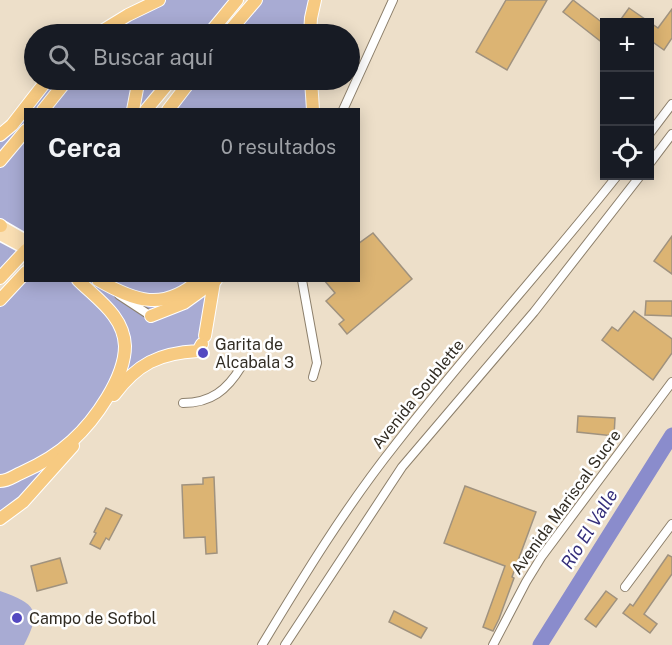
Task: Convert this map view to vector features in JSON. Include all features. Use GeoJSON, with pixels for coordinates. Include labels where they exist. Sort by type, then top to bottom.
{"type":"FeatureCollection","features":[{"type":"Feature","properties":{"kind":"highway"},"geometry":{"type":"LineString","coordinates":[[113,24],[159,0]]}},
{"type":"Feature","properties":{"kind":"highway"},"geometry":{"type":"LineString","coordinates":[[217,24],[237,0]]}},
{"type":"Feature","properties":{"kind":"highway"},"geometry":{"type":"LineString","coordinates":[[236,24],[256,0]]}},
{"type":"Feature","properties":{"kind":"highway"},"geometry":{"type":"LineString","coordinates":[[311,24],[315,0]]}},
{"type":"Feature","properties":{"kind":"highway"},"geometry":{"type":"LineString","coordinates":[[25,108],[39,90]]}},
{"type":"Feature","properties":{"kind":"highway"},"geometry":{"type":"LineString","coordinates":[[45,108],[60,90]]}},
{"type":"Feature","properties":{"kind":"highway"},"geometry":{"type":"LineString","coordinates":[[133,108],[137,90]]}},
{"type":"Feature","properties":{"kind":"highway"},"geometry":{"type":"LineString","coordinates":[[149,108],[163,90]]}},
{"type":"Feature","properties":{"kind":"highway"},"geometry":{"type":"LineString","coordinates":[[170,108],[183,90]]}},
{"type":"Feature","properties":{"kind":"highway"},"geometry":{"type":"LineString","coordinates":[[312,90],[313,108]]}},
{"type":"Feature","properties":{"kind":"highway"},"geometry":{"type":"LineString","coordinates":[[0,135],[12,125],[24,110]]}},
{"type":"Feature","properties":{"kind":"highway"},"geometry":{"type":"LineString","coordinates":[[0,161],[24,132]]}},
{"type":"Feature","properties":{"kind":"highway"},"geometry":{"type":"LineString","coordinates":[[0,278],[24,252]]}},
{"type":"Feature","properties":{"kind":"highway"},"geometry":{"type":"LineString","coordinates":[[0,300],[24,274]]}},
{"type":"Feature","properties":{"kind":"highway"},"geometry":{"type":"LineString","coordinates":[[0,481],[36,467],[72,442],[95,416],[116,381],[125,345],[121,330],[115,315],[80,282]]}},
{"type":"Feature","properties":{"kind":"highway"},"geometry":{"type":"LineString","coordinates":[[101,282],[134,298],[148,299],[177,297],[196,282]]}},
{"type":"Feature","properties":{"kind":"highway"},"geometry":{"type":"LineString","coordinates":[[151,316],[184,303],[214,282]]}},
{"type":"Feature","properties":{"kind":"highway"},"geometry":{"type":"LineString","coordinates":[[0,519],[14,510],[57,465],[135,371],[160,357],[202,344],[215,282]]}},
{"type":"Feature","properties":{"kind":"main road"},"geometry":{"type":"LineString","coordinates":[[1,228],[24,239]]}},
{"type":"Feature","properties":{"kind":"main road"},"geometry":{"type":"LineString","coordinates":[[1,228],[24,248]]}},
{"type":"Feature","properties":{"kind":"street"},"geometry":{"type":"LineString","coordinates":[[360,73],[393,0]]}},
{"type":"Feature","properties":{"kind":"street"},"geometry":{"type":"LineString","coordinates":[[344,108],[352,90]]}},
{"type":"Feature","properties":{"kind":"street"},"geometry":{"type":"LineString","coordinates":[[654,128],[672,104]]}},
{"type":"Feature","properties":{"kind":"street"},"geometry":{"type":"LineString","coordinates":[[654,158],[672,134]]}},
{"type":"Feature","properties":{"kind":"street","name":"Avenida Soublette"},"geometry":{"type":"LineString","coordinates":[[262,645],[328,537],[395,445],[614,180]]}},
{"type":"Feature","properties":{"kind":"street"},"geometry":{"type":"LineString","coordinates":[[285,645],[402,467],[534,312],[637,180]]}},
{"type":"Feature","properties":{"kind":"street"},"geometry":{"type":"LineString","coordinates":[[100,282],[151,316]]}},
{"type":"Feature","properties":{"kind":"street"},"geometry":{"type":"LineString","coordinates":[[302,282],[317,363],[313,377]]}},
{"type":"Feature","properties":{"kind":"street"},"geometry":{"type":"LineString","coordinates":[[183,403],[203,402],[226,388],[241,367],[228,362]]}},
{"type":"Feature","properties":{"kind":"street","name":"Avenida Mariscal Sucre"},"geometry":{"type":"LineString","coordinates":[[494,645],[542,556],[672,382]]}},
{"type":"Feature","properties":{"kind":"street"},"geometry":{"type":"LineString","coordinates":[[625,587],[672,524]]}},
{"type":"Feature","properties":{"kind":"shaded area"},"geometry":{"type":"Polygon","coordinates":[[[159,0],[237,0],[217,24],[115,24],[159,0]]]}},
{"type":"Feature","properties":{"kind":"shaded area"},"geometry":{"type":"Polygon","coordinates":[[[256,0],[315,0],[311,24],[236,24],[256,0]]]}},
{"type":"Feature","properties":{"kind":"shaded area"},"geometry":{"type":"Polygon","coordinates":[[[38,90],[162,90],[147,108],[24,108],[24,251],[0,278],[0,135],[38,90]]]}},
{"type":"Feature","properties":{"kind":"shaded area"},"geometry":{"type":"Polygon","coordinates":[[[183,90],[312,90],[313,108],[170,108],[183,90]]]}},
{"type":"Feature","properties":{"kind":"shaded area"},"geometry":{"type":"Polygon","coordinates":[[[24,282],[216,282],[202,344],[135,371],[0,519],[0,300],[24,282]]]}},
{"type":"Feature","properties":{"kind":"shaded area","name":"Campo de Sofbol"},"geometry":{"type":"Polygon","coordinates":[[[0,591],[21,600],[32,610],[33,624],[24,645],[0,645],[0,591]]]}},
{"type":"Feature","properties":{"kind":"building"},"geometry":{"type":"Polygon","coordinates":[[[506,0],[547,0],[507,70],[476,52],[506,0]]]}},
{"type":"Feature","properties":{"kind":"building"},"geometry":{"type":"Polygon","coordinates":[[[573,0],[600,21],[600,41],[563,12],[573,0]]]}},
{"type":"Feature","properties":{"kind":"building"},"geometry":{"type":"Polygon","coordinates":[[[629,8],[643,18],[622,18],[629,8]]]}},
{"type":"Feature","properties":{"kind":"building"},"geometry":{"type":"Polygon","coordinates":[[[672,9],[672,38],[664,50],[654,43],[654,25],[658,28],[672,9]]]}},
{"type":"Feature","properties":{"kind":"building"},"geometry":{"type":"Polygon","coordinates":[[[373,233],[412,279],[347,334],[339,324],[344,320],[326,301],[335,293],[326,282],[360,282],[360,243],[373,233]]]}},
{"type":"Feature","properties":{"kind":"building"},"geometry":{"type":"Polygon","coordinates":[[[672,236],[672,274],[654,261],[672,236]]]}},
{"type":"Feature","properties":{"kind":"building"},"geometry":{"type":"Polygon","coordinates":[[[646,301],[672,301],[672,316],[645,315],[646,301]]]}},
{"type":"Feature","properties":{"kind":"building"},"geometry":{"type":"Polygon","coordinates":[[[634,311],[672,339],[672,353],[653,380],[602,340],[612,327],[618,331],[634,311]]]}},
{"type":"Feature","properties":{"kind":"building"},"geometry":{"type":"Polygon","coordinates":[[[578,416],[615,418],[614,436],[577,432],[578,416]]]}},
{"type":"Feature","properties":{"kind":"building"},"geometry":{"type":"Polygon","coordinates":[[[214,477],[217,553],[206,554],[205,537],[184,538],[182,485],[203,484],[203,478],[214,477]]]}},
{"type":"Feature","properties":{"kind":"building"},"geometry":{"type":"Polygon","coordinates":[[[465,486],[536,512],[493,631],[483,627],[505,566],[444,543],[465,486]]]}},
{"type":"Feature","properties":{"kind":"building"},"geometry":{"type":"Polygon","coordinates":[[[106,508],[122,515],[109,540],[106,538],[100,549],[90,544],[106,508]]]}},
{"type":"Feature","properties":{"kind":"building"},"geometry":{"type":"Polygon","coordinates":[[[668,555],[672,557],[672,574],[644,614],[657,624],[650,633],[623,613],[630,604],[633,606],[668,555]]]}},
{"type":"Feature","properties":{"kind":"building"},"geometry":{"type":"Polygon","coordinates":[[[60,558],[67,583],[37,591],[31,566],[60,558]]]}},
{"type":"Feature","properties":{"kind":"building"},"geometry":{"type":"Polygon","coordinates":[[[606,591],[617,599],[596,627],[585,619],[606,591]]]}},
{"type":"Feature","properties":{"kind":"building"},"geometry":{"type":"Polygon","coordinates":[[[394,611],[427,628],[421,638],[389,622],[394,611]]]}},
{"type":"Feature","properties":{"kind":"waterway","name":"Río El Valle"},"geometry":{"type":"LineString","coordinates":[[540,645],[672,435]]}},
{"type":"Feature","properties":{"kind":"place","name":"Garita de Alcabala 3"},"geometry":{"type":"Point","coordinates":[203,353]}},
{"type":"Feature","properties":{"kind":"place","name":"Campo de Sofbol"},"geometry":{"type":"Point","coordinates":[17,618]}}]}
